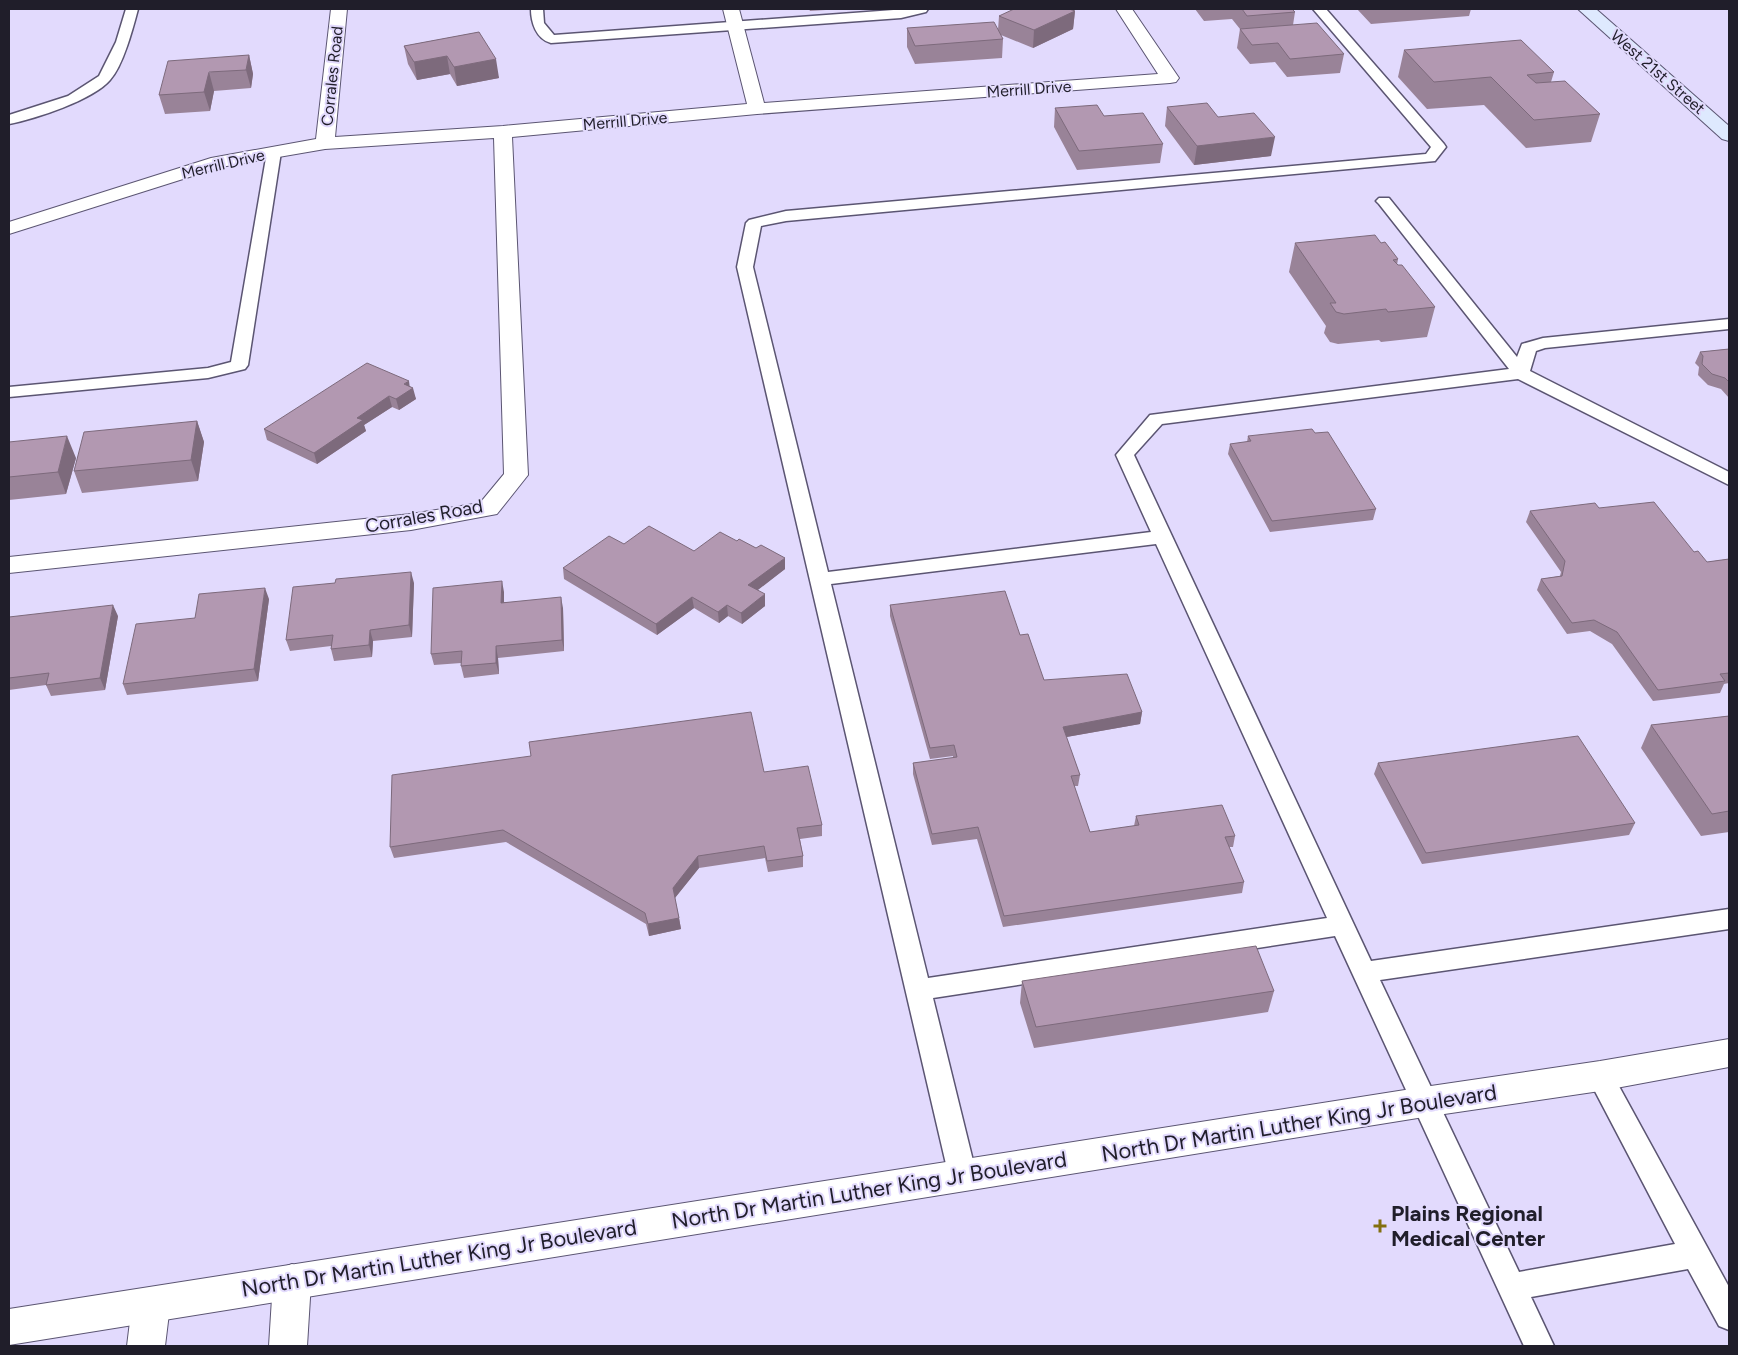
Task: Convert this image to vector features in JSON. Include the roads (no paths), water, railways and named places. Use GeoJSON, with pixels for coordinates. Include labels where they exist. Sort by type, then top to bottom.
{"type":"FeatureCollection","features":[{"type":"Feature","properties":{"kind":"main road","name":"West 21st Street"},"geometry":{"type":"LineString","coordinates":[[1586,9],[1729,135]]}},
{"type":"Feature","properties":{"kind":"street","name":"Corrales Road"},"geometry":{"type":"LineString","coordinates":[[325,143],[339,9]]}},
{"type":"Feature","properties":{"kind":"street"},"geometry":{"type":"LineString","coordinates":[[731,9],[757,109]]}},
{"type":"Feature","properties":{"kind":"street","name":"Merrill Drive"},"geometry":{"type":"LineString","coordinates":[[9,228],[218,162],[325,143],[503,132],[757,109],[1170,78],[1124,9]]}},
{"type":"Feature","properties":{"kind":"street","name":"Corrales Road"},"geometry":{"type":"LineString","coordinates":[[9,565],[411,522],[488,509],[516,475],[503,132]]}},
{"type":"Feature","properties":{"kind":"street","name":"North Dr Martin Luther King Jr Boulevard"},"geometry":{"type":"LineString","coordinates":[[9,1327],[963,1177],[1424,1102],[1600,1076],[1729,1054]]}},
{"type":"Feature","properties":{"kind":"street"},"geometry":{"type":"LineString","coordinates":[[288,1346],[292,1282]]}},
{"type":"Feature","properties":{"kind":"street"},"geometry":{"type":"LineString","coordinates":[[146,1346],[152,1305]]}},
{"type":"Feature","properties":{"kind":"lane"},"geometry":{"type":"LineString","coordinates":[[9,120],[73,98],[105,78],[123,42],[132,9]]}},
{"type":"Feature","properties":{"kind":"lane"},"geometry":{"type":"LineString","coordinates":[[537,9],[538,24],[551,38],[901,14],[922,9]]}},
{"type":"Feature","properties":{"kind":"lane"},"geometry":{"type":"LineString","coordinates":[[963,1177],[745,267],[754,223],[786,216],[1430,158],[1439,147],[1319,9]]}},
{"type":"Feature","properties":{"kind":"lane"},"geometry":{"type":"LineString","coordinates":[[9,392],[208,373],[239,365],[274,152]]}},
{"type":"Feature","properties":{"kind":"lane"},"geometry":{"type":"LineString","coordinates":[[1384,201],[1521,373],[1729,479]]}},
{"type":"Feature","properties":{"kind":"lane"},"geometry":{"type":"LineString","coordinates":[[1521,373],[1528,348],[1543,343],[1729,324]]}},
{"type":"Feature","properties":{"kind":"lane"},"geometry":{"type":"LineString","coordinates":[[1521,373],[1156,419],[1125,455],[1539,1346]]}},
{"type":"Feature","properties":{"kind":"lane"},"geometry":{"type":"LineString","coordinates":[[820,579],[1162,537]]}},
{"type":"Feature","properties":{"kind":"lane"},"geometry":{"type":"LineString","coordinates":[[1364,972],[1729,919]]}},
{"type":"Feature","properties":{"kind":"lane"},"geometry":{"type":"LineString","coordinates":[[919,990],[1342,925]]}},
{"type":"Feature","properties":{"kind":"lane"},"geometry":{"type":"LineString","coordinates":[[1600,1076],[1729,1316]]}},
{"type":"Feature","properties":{"kind":"lane"},"geometry":{"type":"LineString","coordinates":[[1511,1287],[1695,1254]]}},
{"type":"Feature","properties":{"kind":"place","name":"Plains Regional Medical Center"},"geometry":{"type":"Point","coordinates":[1380,1226]}}]}
